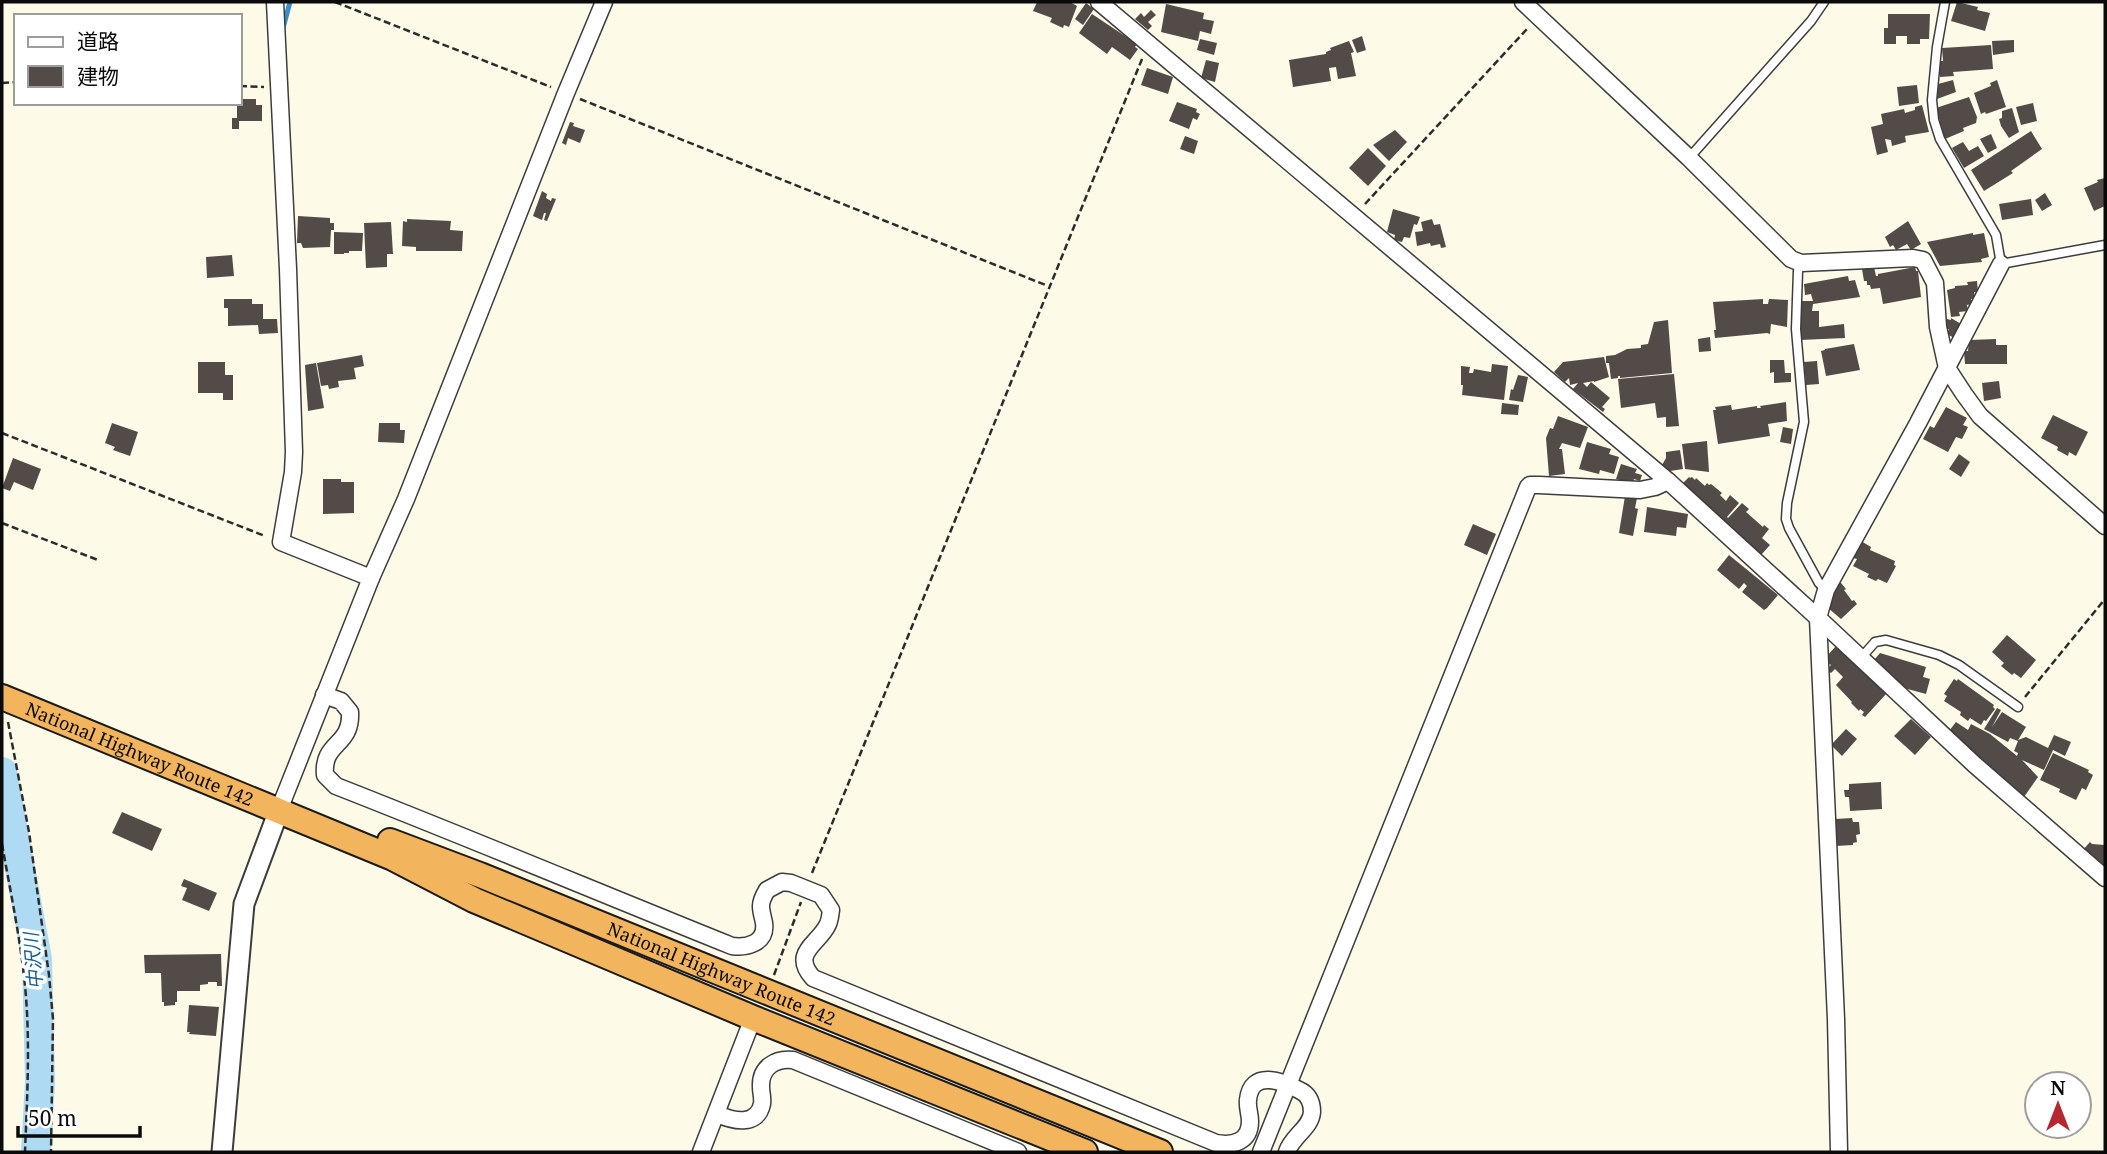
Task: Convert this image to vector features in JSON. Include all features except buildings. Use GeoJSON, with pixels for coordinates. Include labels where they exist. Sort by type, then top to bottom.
{"type":"FeatureCollection","features":[{"type":"Feature","properties":{"kind":"highway","name":"National Highway Route 142"},"geometry":{"type":"LineString","coordinates":[[3,698],[393,858],[474,900],[753,1018],[1085,1152]]}},
{"type":"Feature","properties":{"kind":"highway","name":"National Highway Route 142"},"geometry":{"type":"LineString","coordinates":[[279,810],[319,815],[480,875],[1160,1152]]}},
{"type":"Feature","properties":{"kind":"street"},"geometry":{"type":"LineString","coordinates":[[275,2],[294,452],[281,542],[371,578]]}},
{"type":"Feature","properties":{"kind":"street"},"geometry":{"type":"LineString","coordinates":[[222,1152],[244,904],[324,695],[406,499],[604,2]]}},
{"type":"Feature","properties":{"kind":"street"},"geometry":{"type":"LineString","coordinates":[[1100,2],[1668,481],[1975,765],[2105,878]]}},
{"type":"Feature","properties":{"kind":"street"},"geometry":{"type":"LineString","coordinates":[[1523,2],[1689,158],[1791,259],[1801,263],[1913,258],[1923,260],[1935,283],[1938,327],[1947,369],[1964,394],[1980,415],[2105,526]]}},
{"type":"Feature","properties":{"kind":"street"},"geometry":{"type":"LineString","coordinates":[[1839,1152],[1836,1019],[1818,618],[1826,590],[2001,264]]}},
{"type":"Feature","properties":{"kind":"street"},"geometry":{"type":"LineString","coordinates":[[1261,1152],[1528,487],[1539,485],[1640,490],[1668,481]]}},
{"type":"Feature","properties":{"kind":"street"},"geometry":{"type":"LineString","coordinates":[[324,695],[341,701],[350,712],[349,729],[328,751],[325,758],[325,775],[336,786],[732,946],[752,945],[764,933],[761,906],[767,890],[782,882],[806,888],[821,895],[831,910],[827,927],[807,949],[805,965],[813,978],[1216,1143],[1236,1144],[1248,1132],[1248,1096],[1251,1089],[1263,1080],[1273,1079],[1307,1095],[1311,1104],[1312,1114],[1309,1121],[1291,1142],[1287,1152]]}},
{"type":"Feature","properties":{"kind":"street"},"geometry":{"type":"LineString","coordinates":[[701,1152],[753,1018]]}},
{"type":"Feature","properties":{"kind":"street"},"geometry":{"type":"LineString","coordinates":[[717,1114],[736,1121],[746,1121],[757,1114],[762,1104],[760,1085],[764,1073],[770,1065],[782,1059],[793,1060],[1018,1152]]}},
{"type":"Feature","properties":{"kind":"lane"},"geometry":{"type":"LineString","coordinates":[[1689,158],[1811,21],[1824,2]]}},
{"type":"Feature","properties":{"kind":"lane"},"geometry":{"type":"LineString","coordinates":[[1945,2],[1932,100],[1934,120],[1940,139],[1996,235],[2001,264],[2105,245]]}},
{"type":"Feature","properties":{"kind":"lane"},"geometry":{"type":"LineString","coordinates":[[1801,263],[1798,271],[1796,329],[1804,422],[1786,519],[1819,583],[1826,590]]}},
{"type":"Feature","properties":{"kind":"lane"},"geometry":{"type":"LineString","coordinates":[[1861,658],[1875,642],[1886,640],[1940,655],[1959,665],[2018,707]]}},
{"type":"Feature","properties":{"kind":"path"},"geometry":{"type":"LineString","coordinates":[[335,2],[1048,286]]}},
{"type":"Feature","properties":{"kind":"path"},"geometry":{"type":"LineString","coordinates":[[1353,216],[1538,16]]}},
{"type":"Feature","properties":{"kind":"path"},"geometry":{"type":"LineString","coordinates":[[765,992],[1048,286],[1149,43]]}},
{"type":"Feature","properties":{"kind":"path"},"geometry":{"type":"LineString","coordinates":[[242,86],[279,88]]}},
{"type":"Feature","properties":{"kind":"path"},"geometry":{"type":"LineString","coordinates":[[2,433],[281,542]]}},
{"type":"Feature","properties":{"kind":"path"},"geometry":{"type":"LineString","coordinates":[[2,523],[98,560]]}},
{"type":"Feature","properties":{"kind":"path"},"geometry":{"type":"LineString","coordinates":[[2018,707],[2105,600]]}},
{"type":"Feature","properties":{"kind":"path"},"geometry":{"type":"LineString","coordinates":[[3,698],[29,832],[49,975],[53,1019],[51,1152]]}},
{"type":"Feature","properties":{"kind":"path"},"geometry":{"type":"LineString","coordinates":[[2,844],[26,999],[26,1152]]}},
{"type":"Feature","properties":{"kind":"waterway"},"geometry":{"type":"LineString","coordinates":[[283,28],[290,2]]}},
{"type":"Feature","properties":{"kind":"waterway","name":"中沢川"},"geometry":{"type":"LineString","coordinates":[[2,772],[37,959],[40,1082],[36,1152]]}}]}
